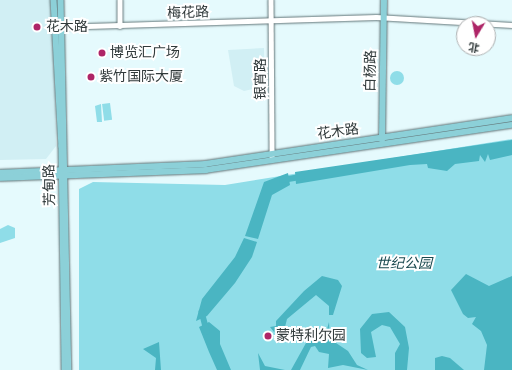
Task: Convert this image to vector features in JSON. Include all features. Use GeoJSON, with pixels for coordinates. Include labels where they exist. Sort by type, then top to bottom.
{"type":"FeatureCollection","features":[{"type":"Feature","properties":{"kind":"main road","name":"芳甸路"},"geometry":{"type":"LineString","coordinates":[[54,0],[64,175],[69,370]]}},
{"type":"Feature","properties":{"kind":"main road","name":"芳甸路"},"geometry":{"type":"LineString","coordinates":[[60,0],[63,27],[65,370]]}},
{"type":"Feature","properties":{"kind":"main road","name":"白杨路"},"geometry":{"type":"LineString","coordinates":[[384,0],[384,140]]}},
{"type":"Feature","properties":{"kind":"main road","name":"白杨路"},"geometry":{"type":"LineString","coordinates":[[385,17],[387,0]]}},
{"type":"Feature","properties":{"kind":"main road","name":"花木路"},"geometry":{"type":"LineString","coordinates":[[384,140],[512,118]]}},
{"type":"Feature","properties":{"kind":"main road","name":"花木路"},"geometry":{"type":"LineString","coordinates":[[0,178],[181,172],[272,156],[384,140],[512,125]]}},
{"type":"Feature","properties":{"kind":"main road","name":"花木路"},"geometry":{"type":"LineString","coordinates":[[0,173],[64,175]]}},
{"type":"Feature","properties":{"kind":"street"},"geometry":{"type":"LineString","coordinates":[[120,0],[120,26]]}},
{"type":"Feature","properties":{"kind":"street","name":"银宵路"},"geometry":{"type":"LineString","coordinates":[[271,0],[273,21],[272,156]]}},
{"type":"Feature","properties":{"kind":"street","name":"梅花路"},"geometry":{"type":"LineString","coordinates":[[56,27],[385,17],[512,25]]}},
{"type":"Feature","properties":{"kind":"shaded area"},"geometry":{"type":"Polygon","coordinates":[[[0,0],[53,0],[56,146],[46,159],[0,160],[0,0]]]}},
{"type":"Feature","properties":{"kind":"shaded area"},"geometry":{"type":"Polygon","coordinates":[[[264,48],[265,86],[244,91],[234,86],[228,50],[264,48]]]}},
{"type":"Feature","properties":{"kind":"shaded area"},"geometry":{"type":"Polygon","coordinates":[[[512,140],[512,155],[490,160],[488,154],[485,162],[480,155],[479,161],[455,164],[447,171],[428,168],[427,164],[410,165],[296,184],[295,172],[512,140]]]}},
{"type":"Feature","properties":{"kind":"shaded area"},"geometry":{"type":"Polygon","coordinates":[[[288,173],[290,185],[272,195],[258,239],[245,236],[264,182],[288,173]]]}},
{"type":"Feature","properties":{"kind":"shaded area"},"geometry":{"type":"Polygon","coordinates":[[[244,238],[257,242],[252,257],[235,283],[207,316],[196,321],[202,299],[235,257],[244,238]]]}},
{"type":"Feature","properties":{"kind":"shaded area"},"geometry":{"type":"Polygon","coordinates":[[[466,274],[489,286],[512,276],[512,370],[484,370],[487,345],[481,331],[472,324],[476,317],[468,318],[463,314],[451,290],[466,274]]]}},
{"type":"Feature","properties":{"kind":"shaded area"},"geometry":{"type":"Polygon","coordinates":[[[322,276],[338,280],[342,286],[333,315],[329,315],[329,306],[316,295],[287,319],[284,331],[274,332],[270,327],[276,326],[276,321],[304,291],[322,276]]]}},
{"type":"Feature","properties":{"kind":"shaded area"},"geometry":{"type":"Polygon","coordinates":[[[389,312],[405,327],[409,348],[407,370],[395,370],[395,353],[400,344],[390,327],[382,325],[371,332],[376,357],[367,358],[361,353],[360,329],[372,314],[389,312]]]}},
{"type":"Feature","properties":{"kind":"shaded area"},"geometry":{"type":"Polygon","coordinates":[[[209,322],[220,331],[220,344],[231,370],[217,370],[199,327],[209,322]]]}},
{"type":"Feature","properties":{"kind":"shaded area"},"geometry":{"type":"Polygon","coordinates":[[[329,322],[330,339],[348,351],[357,365],[368,370],[343,365],[328,368],[329,354],[319,352],[315,346],[311,347],[300,370],[291,370],[306,343],[327,329],[329,322]]]}},
{"type":"Feature","properties":{"kind":"shaded area"},"geometry":{"type":"Polygon","coordinates":[[[159,342],[161,370],[155,370],[156,358],[143,349],[159,342]]]}},
{"type":"Feature","properties":{"kind":"shaded area"},"geometry":{"type":"Polygon","coordinates":[[[258,353],[265,366],[285,370],[260,370],[258,353]]]}},
{"type":"Feature","properties":{"kind":"shaded area"},"geometry":{"type":"Polygon","coordinates":[[[442,356],[450,358],[464,370],[435,370],[435,358],[442,356]]]}},
{"type":"Feature","properties":{"kind":"green space"},"geometry":{"type":"Polygon","coordinates":[[[397,71],[402,73],[404,78],[402,83],[397,85],[392,83],[390,78],[392,73],[397,71]]]}},
{"type":"Feature","properties":{"kind":"green space"},"geometry":{"type":"Polygon","coordinates":[[[110,103],[112,120],[104,121],[102,104],[110,103]]]}},
{"type":"Feature","properties":{"kind":"green space"},"geometry":{"type":"Polygon","coordinates":[[[101,104],[102,122],[97,122],[95,106],[101,104]]]}},
{"type":"Feature","properties":{"kind":"green space","name":"世纪公园"},"geometry":{"type":"Polygon","coordinates":[[[512,139],[512,370],[79,370],[79,189],[93,182],[225,185],[512,139]]]}},
{"type":"Feature","properties":{"kind":"green space"},"geometry":{"type":"Polygon","coordinates":[[[8,225],[15,228],[15,238],[0,243],[0,229],[8,225]]]}},
{"type":"Feature","properties":{"kind":"waterway"},"geometry":{"type":"LineString","coordinates":[[282,180],[302,177]]}},
{"type":"Feature","properties":{"kind":"waterway"},"geometry":{"type":"LineString","coordinates":[[202,312],[207,331]]}},
{"type":"Feature","properties":{"kind":"place","name":"花木路"},"geometry":{"type":"Point","coordinates":[37,27]}},
{"type":"Feature","properties":{"kind":"place","name":"博览汇广场"},"geometry":{"type":"Point","coordinates":[102,53]}},
{"type":"Feature","properties":{"kind":"place","name":"紫竹国际大厦"},"geometry":{"type":"Point","coordinates":[91,77]}},
{"type":"Feature","properties":{"kind":"place","name":"蒙特利尔园"},"geometry":{"type":"Point","coordinates":[268,336]}}]}
